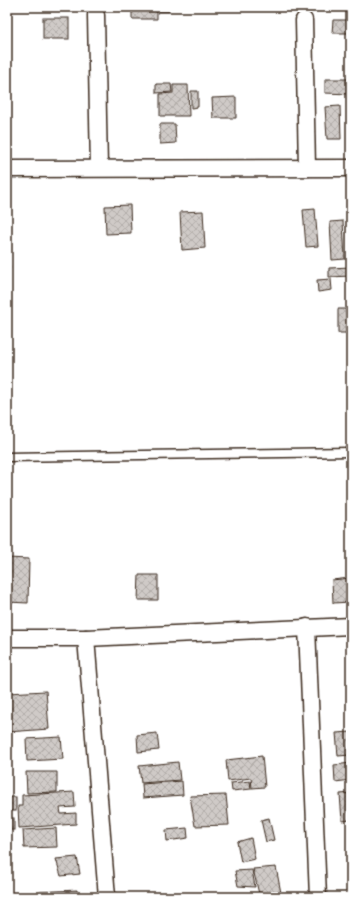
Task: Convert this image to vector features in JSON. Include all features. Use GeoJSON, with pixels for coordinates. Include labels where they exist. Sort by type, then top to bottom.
{"type":"FeatureCollection","features":[{"type":"Feature","properties":{"kind":"street"},"geometry":{"type":"LineString","coordinates":[[96,15],[99,168]]}},
{"type":"Feature","properties":{"kind":"street"},"geometry":{"type":"LineString","coordinates":[[304,20],[307,168]]}},
{"type":"Feature","properties":{"kind":"street"},"geometry":{"type":"LineString","coordinates":[[7,169],[351,168]]}},
{"type":"Feature","properties":{"kind":"street"},"geometry":{"type":"LineString","coordinates":[[7,638],[86,638],[351,626]]}},
{"type":"Feature","properties":{"kind":"street"},"geometry":{"type":"LineString","coordinates":[[307,627],[318,897]]}},
{"type":"Feature","properties":{"kind":"street"},"geometry":{"type":"LineString","coordinates":[[86,638],[107,897]]}},
{"type":"Feature","properties":{"kind":"lane"},"geometry":{"type":"LineString","coordinates":[[7,457],[351,452]]}},
{"type":"Feature","properties":{"kind":"building"},"geometry":{"type":"Polygon","coordinates":[[[125,7],[157,7],[157,19],[132,19],[132,11],[125,11],[125,7]]]}},
{"type":"Feature","properties":{"kind":"building"},"geometry":{"type":"Polygon","coordinates":[[[160,7],[169,7],[169,11],[159,11],[160,7]]]}},
{"type":"Feature","properties":{"kind":"building"},"geometry":{"type":"Polygon","coordinates":[[[348,7],[351,7],[351,33],[332,33],[333,20],[348,20],[348,7]]]}},
{"type":"Feature","properties":{"kind":"building"},"geometry":{"type":"Polygon","coordinates":[[[43,18],[69,18],[69,39],[43,39],[43,18]]]}},
{"type":"Feature","properties":{"kind":"building"},"geometry":{"type":"Polygon","coordinates":[[[325,79],[350,79],[349,94],[325,93],[325,79]]]}},
{"type":"Feature","properties":{"kind":"building"},"geometry":{"type":"Polygon","coordinates":[[[156,84],[171,84],[172,92],[156,93],[156,84]]]}},
{"type":"Feature","properties":{"kind":"building"},"geometry":{"type":"Polygon","coordinates":[[[173,85],[188,85],[189,116],[160,116],[160,94],[173,93],[173,85]]]}},
{"type":"Feature","properties":{"kind":"building"},"geometry":{"type":"Polygon","coordinates":[[[191,91],[198,91],[198,107],[191,108],[191,91]]]}},
{"type":"Feature","properties":{"kind":"building"},"geometry":{"type":"Polygon","coordinates":[[[236,97],[236,118],[213,118],[212,98],[236,97]]]}},
{"type":"Feature","properties":{"kind":"building"},"geometry":{"type":"Polygon","coordinates":[[[340,106],[341,139],[327,139],[325,107],[340,106]]]}},
{"type":"Feature","properties":{"kind":"building"},"geometry":{"type":"Polygon","coordinates":[[[160,124],[175,124],[176,143],[160,144],[160,124]]]}},
{"type":"Feature","properties":{"kind":"building"},"geometry":{"type":"Polygon","coordinates":[[[130,205],[131,233],[106,234],[105,206],[130,205]]]}},
{"type":"Feature","properties":{"kind":"building"},"geometry":{"type":"Polygon","coordinates":[[[315,209],[318,246],[306,247],[303,210],[315,209]]]}},
{"type":"Feature","properties":{"kind":"building"},"geometry":{"type":"Polygon","coordinates":[[[203,211],[205,248],[182,250],[180,212],[203,211]]]}},
{"type":"Feature","properties":{"kind":"building"},"geometry":{"type":"Polygon","coordinates":[[[343,221],[345,259],[332,260],[330,222],[343,221]]]}},
{"type":"Feature","properties":{"kind":"building"},"geometry":{"type":"Polygon","coordinates":[[[8,249],[10,269],[7,270],[7,250],[8,249]]]}},
{"type":"Feature","properties":{"kind":"building"},"geometry":{"type":"Polygon","coordinates":[[[351,267],[351,276],[329,277],[329,268],[351,267]]]}},
{"type":"Feature","properties":{"kind":"building"},"geometry":{"type":"Polygon","coordinates":[[[331,279],[332,290],[318,292],[317,280],[331,279]]]}},
{"type":"Feature","properties":{"kind":"building"},"geometry":{"type":"Polygon","coordinates":[[[338,309],[351,309],[351,333],[338,333],[338,309]]]}},
{"type":"Feature","properties":{"kind":"building"},"geometry":{"type":"Polygon","coordinates":[[[7,558],[29,559],[28,603],[7,602],[7,558]]]}},
{"type":"Feature","properties":{"kind":"building"},"geometry":{"type":"Polygon","coordinates":[[[139,575],[158,575],[158,600],[138,600],[139,575]]]}},
{"type":"Feature","properties":{"kind":"building"},"geometry":{"type":"Polygon","coordinates":[[[350,578],[351,602],[333,603],[332,580],[350,578]]]}},
{"type":"Feature","properties":{"kind":"building"},"geometry":{"type":"Polygon","coordinates":[[[46,691],[49,729],[7,732],[7,693],[46,691]]]}},
{"type":"Feature","properties":{"kind":"building"},"geometry":{"type":"Polygon","coordinates":[[[351,732],[351,755],[338,756],[336,733],[351,732]]]}},
{"type":"Feature","properties":{"kind":"building"},"geometry":{"type":"Polygon","coordinates":[[[157,733],[159,750],[138,752],[137,735],[157,733]]]}},
{"type":"Feature","properties":{"kind":"building"},"geometry":{"type":"Polygon","coordinates":[[[61,737],[63,759],[27,761],[26,739],[61,737]]]}},
{"type":"Feature","properties":{"kind":"building"},"geometry":{"type":"Polygon","coordinates":[[[262,756],[265,787],[252,788],[251,778],[228,781],[226,760],[262,756]]]}},
{"type":"Feature","properties":{"kind":"building"},"geometry":{"type":"Polygon","coordinates":[[[178,762],[180,780],[141,783],[139,766],[178,762]]]}},
{"type":"Feature","properties":{"kind":"building"},"geometry":{"type":"Polygon","coordinates":[[[351,763],[351,780],[335,782],[334,765],[351,763]]]}},
{"type":"Feature","properties":{"kind":"building"},"geometry":{"type":"Polygon","coordinates":[[[26,772],[57,772],[57,792],[27,793],[26,772]]]}},
{"type":"Feature","properties":{"kind":"building"},"geometry":{"type":"Polygon","coordinates":[[[182,781],[183,795],[143,798],[142,784],[182,781]]]}},
{"type":"Feature","properties":{"kind":"building"},"geometry":{"type":"Polygon","coordinates":[[[250,781],[251,789],[232,791],[231,783],[250,781]]]}},
{"type":"Feature","properties":{"kind":"building"},"geometry":{"type":"Polygon","coordinates":[[[74,792],[75,807],[60,808],[61,814],[76,813],[76,824],[19,828],[18,806],[22,806],[22,795],[74,792]]]}},
{"type":"Feature","properties":{"kind":"building"},"geometry":{"type":"Polygon","coordinates":[[[351,793],[351,820],[342,821],[340,794],[351,793]]]}},
{"type":"Feature","properties":{"kind":"building"},"geometry":{"type":"Polygon","coordinates":[[[226,795],[229,825],[195,826],[190,796],[226,795]]]}},
{"type":"Feature","properties":{"kind":"building"},"geometry":{"type":"Polygon","coordinates":[[[7,797],[16,797],[16,811],[7,811],[7,797]]]}},
{"type":"Feature","properties":{"kind":"building"},"geometry":{"type":"Polygon","coordinates":[[[7,818],[14,818],[14,830],[7,830],[7,818]]]}},
{"type":"Feature","properties":{"kind":"building"},"geometry":{"type":"Polygon","coordinates":[[[269,818],[274,840],[266,842],[261,820],[269,818]]]}},
{"type":"Feature","properties":{"kind":"building"},"geometry":{"type":"Polygon","coordinates":[[[56,828],[57,847],[24,848],[23,830],[56,828]]]}},
{"type":"Feature","properties":{"kind":"building"},"geometry":{"type":"Polygon","coordinates":[[[187,828],[188,838],[167,841],[166,830],[187,828]]]}},
{"type":"Feature","properties":{"kind":"building"},"geometry":{"type":"Polygon","coordinates":[[[251,838],[255,859],[241,862],[237,842],[251,838]]]}},
{"type":"Feature","properties":{"kind":"building"},"geometry":{"type":"Polygon","coordinates":[[[77,857],[80,874],[61,876],[56,859],[77,857]]]}},
{"type":"Feature","properties":{"kind":"building"},"geometry":{"type":"Polygon","coordinates":[[[276,867],[281,893],[259,894],[253,869],[276,867]]]}},
{"type":"Feature","properties":{"kind":"building"},"geometry":{"type":"Polygon","coordinates":[[[252,870],[255,887],[238,886],[235,871],[252,870]]]}},
{"type":"Feature","properties":{"kind":"building"},"geometry":{"type":"Polygon","coordinates":[[[77,890],[77,897],[40,897],[40,892],[77,890]]]}}]}
